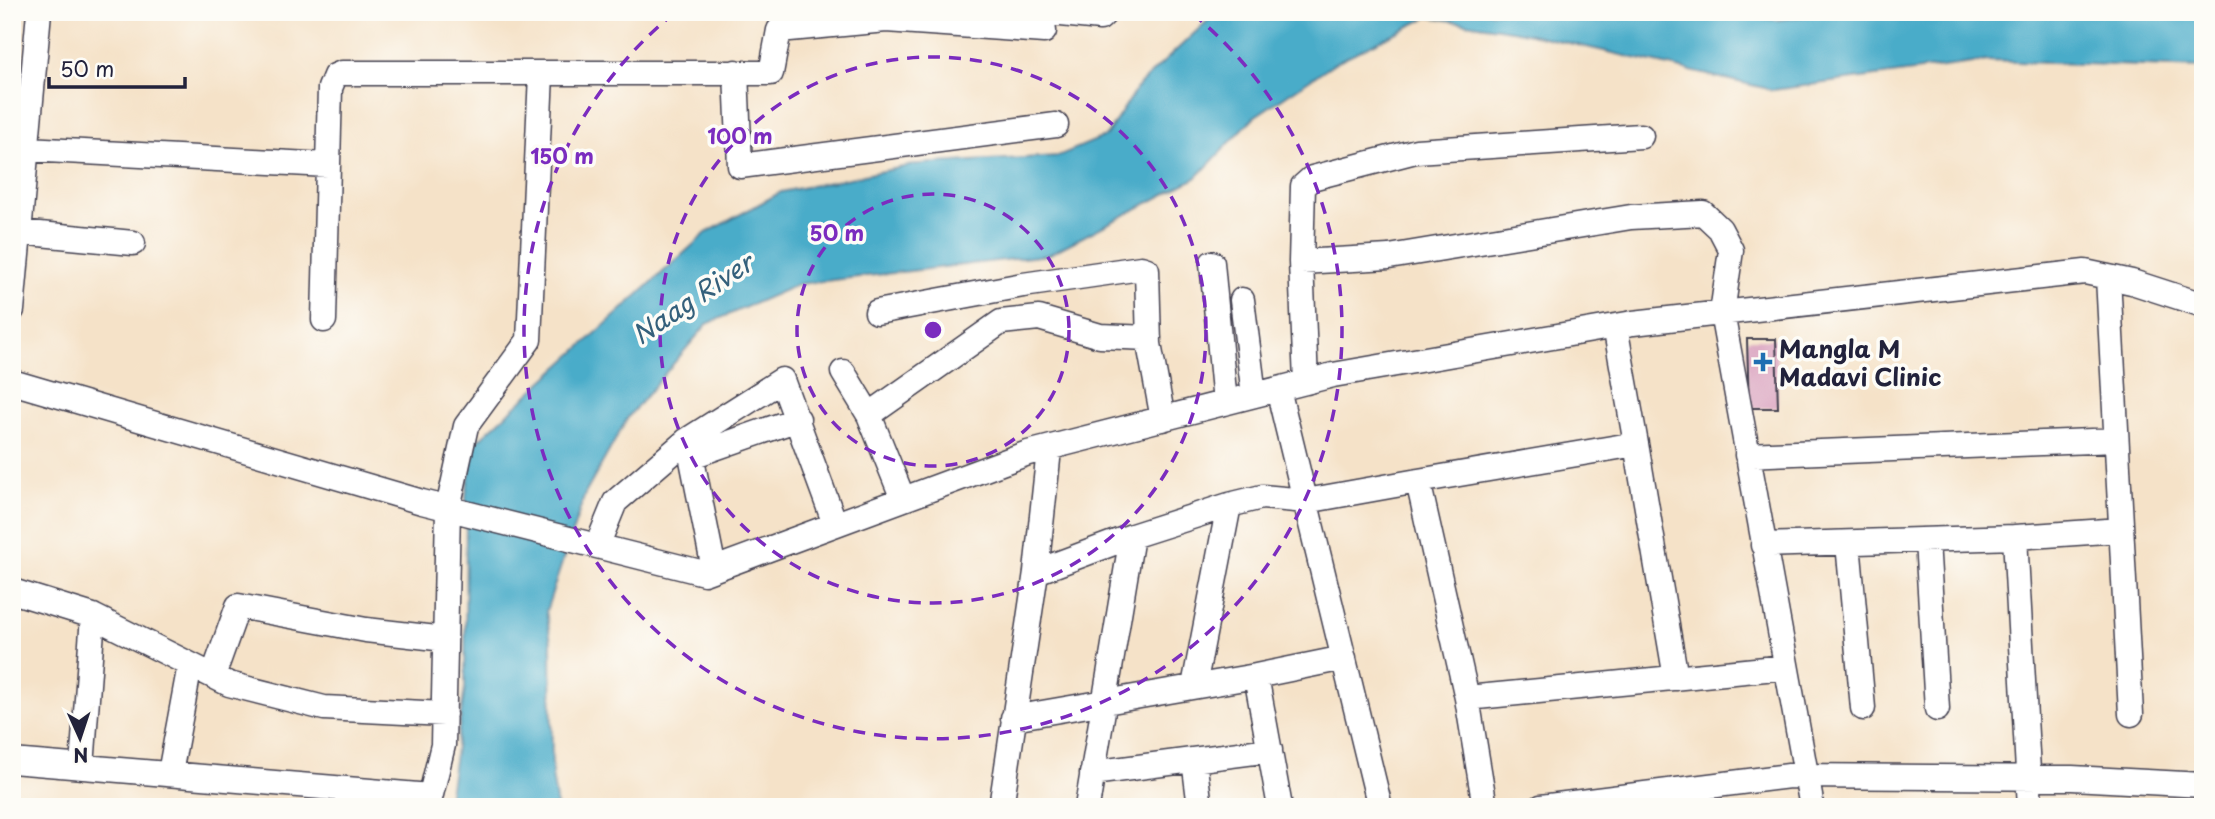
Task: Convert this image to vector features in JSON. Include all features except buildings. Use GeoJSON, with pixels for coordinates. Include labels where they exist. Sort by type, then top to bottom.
{"type":"FeatureCollection","features":[{"type":"Feature","properties":{"kind":"street"},"geometry":{"type":"LineString","coordinates":[[12,310],[19,232],[18,186],[27,149],[39,12]]}},
{"type":"Feature","properties":{"kind":"street"},"geometry":{"type":"LineString","coordinates":[[324,320],[330,88],[335,76],[342,73],[771,73],[779,30],[886,20],[1043,22],[1100,18],[1106,12]]}},
{"type":"Feature","properties":{"kind":"street"},"geometry":{"type":"LineString","coordinates":[[736,72],[740,166],[1056,125]]}},
{"type":"Feature","properties":{"kind":"street"},"geometry":{"type":"LineString","coordinates":[[12,761],[170,773],[429,802],[443,745],[448,508],[466,426],[529,340],[541,74]]}},
{"type":"Feature","properties":{"kind":"street"},"geometry":{"type":"LineString","coordinates":[[1306,382],[1301,262],[1303,186],[1312,178],[1416,151],[1642,136]]}},
{"type":"Feature","properties":{"kind":"street"},"geometry":{"type":"LineString","coordinates":[[27,149],[328,165]]}},
{"type":"Feature","properties":{"kind":"street"},"geometry":{"type":"LineString","coordinates":[[1301,262],[1389,257],[1631,217],[1703,213],[1720,229],[1731,250],[1722,313],[1812,807]]}},
{"type":"Feature","properties":{"kind":"street"},"geometry":{"type":"LineString","coordinates":[[19,232],[133,243]]}},
{"type":"Feature","properties":{"kind":"street"},"geometry":{"type":"LineString","coordinates":[[1212,263],[1225,403]]}},
{"type":"Feature","properties":{"kind":"street"},"geometry":{"type":"LineString","coordinates":[[877,312],[1023,285],[1141,268],[1147,270],[1149,338],[1163,419]]}},
{"type":"Feature","properties":{"kind":"street"},"geometry":{"type":"LineString","coordinates":[[12,382],[448,508],[704,573],[1028,453],[1049,450],[1306,382],[1615,326],[2085,272],[2203,305]]}},
{"type":"Feature","properties":{"kind":"street"},"geometry":{"type":"LineString","coordinates":[[2108,277],[2131,714]]}},
{"type":"Feature","properties":{"kind":"street"},"geometry":{"type":"LineString","coordinates":[[1241,300],[1266,392],[1306,501],[1380,807]]}},
{"type":"Feature","properties":{"kind":"street"},"geometry":{"type":"LineString","coordinates":[[869,415],[1001,322],[1039,318],[1100,336],[1149,338]]}},
{"type":"Feature","properties":{"kind":"street"},"geometry":{"type":"LineString","coordinates":[[1615,326],[1676,678]]}},
{"type":"Feature","properties":{"kind":"street"},"geometry":{"type":"LineString","coordinates":[[843,372],[869,415],[904,499]]}},
{"type":"Feature","properties":{"kind":"street"},"geometry":{"type":"LineString","coordinates":[[593,545],[615,502],[782,380],[835,524]]}},
{"type":"Feature","properties":{"kind":"street"},"geometry":{"type":"LineString","coordinates":[[690,448],[798,419]]}},
{"type":"Feature","properties":{"kind":"street"},"geometry":{"type":"LineString","coordinates":[[1747,455],[2116,440]]}},
{"type":"Feature","properties":{"kind":"street"},"geometry":{"type":"LineString","coordinates":[[1036,572],[1132,536],[1262,497],[1290,497],[1306,501],[1636,444]]}},
{"type":"Feature","properties":{"kind":"street"},"geometry":{"type":"LineString","coordinates":[[690,448],[714,569]]}},
{"type":"Feature","properties":{"kind":"street"},"geometry":{"type":"LineString","coordinates":[[1001,807],[1036,572],[1049,450]]}},
{"type":"Feature","properties":{"kind":"street"},"geometry":{"type":"LineString","coordinates":[[1418,481],[1467,698],[1485,807]]}},
{"type":"Feature","properties":{"kind":"street"},"geometry":{"type":"LineString","coordinates":[[1195,686],[1229,505]]}},
{"type":"Feature","properties":{"kind":"street"},"geometry":{"type":"LineString","coordinates":[[1763,545],[2015,537],[2121,530]]}},
{"type":"Feature","properties":{"kind":"street"},"geometry":{"type":"LineString","coordinates":[[1087,807],[1107,702],[1132,536]]}},
{"type":"Feature","properties":{"kind":"street"},"geometry":{"type":"LineString","coordinates":[[2015,537],[2031,778],[2030,807]]}},
{"type":"Feature","properties":{"kind":"street"},"geometry":{"type":"LineString","coordinates":[[1927,540],[1937,709]]}},
{"type":"Feature","properties":{"kind":"street"},"geometry":{"type":"LineString","coordinates":[[1848,543],[1863,708]]}},
{"type":"Feature","properties":{"kind":"street"},"geometry":{"type":"LineString","coordinates":[[12,591],[93,616],[229,684],[324,708],[444,714]]}},
{"type":"Feature","properties":{"kind":"street"},"geometry":{"type":"LineString","coordinates":[[212,676],[238,606],[366,630],[446,639]]}},
{"type":"Feature","properties":{"kind":"street"},"geometry":{"type":"LineString","coordinates":[[82,767],[93,616]]}},
{"type":"Feature","properties":{"kind":"street"},"geometry":{"type":"LineString","coordinates":[[1013,718],[1344,658]]}},
{"type":"Feature","properties":{"kind":"street"},"geometry":{"type":"LineString","coordinates":[[170,773],[190,665]]}},
{"type":"Feature","properties":{"kind":"street"},"geometry":{"type":"LineString","coordinates":[[1467,698],[1786,667]]}},
{"type":"Feature","properties":{"kind":"street"},"geometry":{"type":"LineString","coordinates":[[1256,676],[1280,807]]}},
{"type":"Feature","properties":{"kind":"street"},"geometry":{"type":"LineString","coordinates":[[1092,773],[1270,750]]}},
{"type":"Feature","properties":{"kind":"street"},"geometry":{"type":"LineString","coordinates":[[1194,760],[1200,807]]}},
{"type":"Feature","properties":{"kind":"street"},"geometry":{"type":"LineString","coordinates":[[1541,807],[1806,776],[2031,778],[2203,785]]}},
{"type":"Feature","properties":{"kind":"water","name":"Naag River"},"geometry":{"type":"Polygon","coordinates":[[[1217,12],[1716,12],[1778,20],[1833,12],[2203,12],[2203,68],[1987,61],[1773,90],[1517,31],[1428,17],[1336,62],[1254,117],[1196,178],[1048,255],[799,284],[707,324],[628,417],[585,494],[546,611],[551,642],[552,775],[557,807],[447,807],[465,688],[466,494],[475,443],[706,233],[781,192],[918,164],[1058,156],[1106,136],[1139,85],[1217,12]]]}},
{"type":"Feature","properties":{"kind":"place","name":"Mangla M Madavi Clinic"},"geometry":{"type":"Point","coordinates":[1763,362]}}]}
